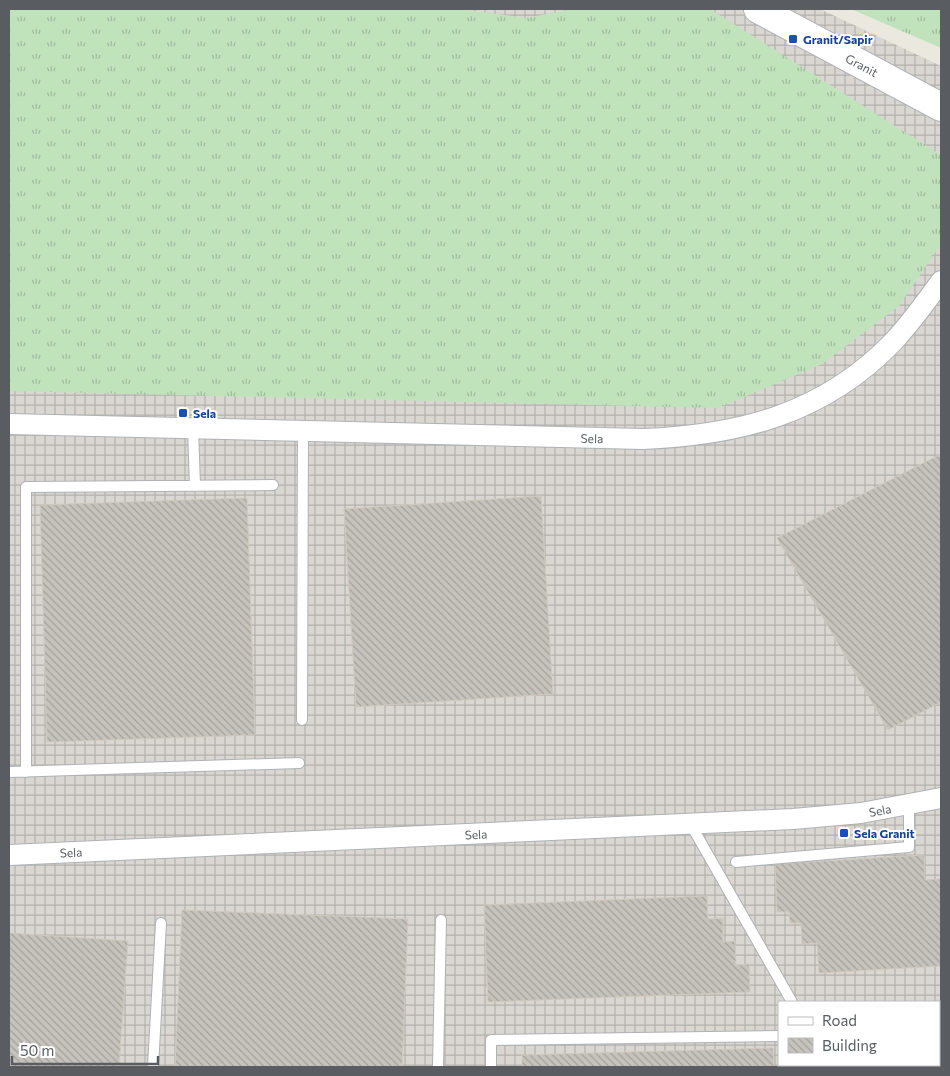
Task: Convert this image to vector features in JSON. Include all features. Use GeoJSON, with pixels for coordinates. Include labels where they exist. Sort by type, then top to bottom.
{"type":"FeatureCollection","features":[{"type":"Feature","properties":{"kind":"street","name":"Granit"},"geometry":{"type":"LineString","coordinates":[[758,9],[941,107]]}},
{"type":"Feature","properties":{"kind":"street","name":"Sela"},"geometry":{"type":"LineString","coordinates":[[9,424],[642,439],[700,435],[757,424],[812,402],[840,386],[866,366],[893,341],[919,312],[941,282]]}},
{"type":"Feature","properties":{"kind":"street","name":"Sela"},"geometry":{"type":"LineString","coordinates":[[9,855],[690,825],[861,813],[941,798]]}},
{"type":"Feature","properties":{"kind":"lane"},"geometry":{"type":"LineString","coordinates":[[193,428],[195,486]]}},
{"type":"Feature","properties":{"kind":"lane"},"geometry":{"type":"LineString","coordinates":[[302,720],[304,431]]}},
{"type":"Feature","properties":{"kind":"lane"},"geometry":{"type":"LineString","coordinates":[[26,772],[26,487],[273,485]]}},
{"type":"Feature","properties":{"kind":"lane"},"geometry":{"type":"LineString","coordinates":[[9,772],[299,763]]}},
{"type":"Feature","properties":{"kind":"lane"},"geometry":{"type":"LineString","coordinates":[[736,862],[909,847],[909,805]]}},
{"type":"Feature","properties":{"kind":"lane"},"geometry":{"type":"LineString","coordinates":[[690,825],[791,1001]]}},
{"type":"Feature","properties":{"kind":"lane"},"geometry":{"type":"LineString","coordinates":[[438,1067],[441,920]]}},
{"type":"Feature","properties":{"kind":"lane"},"geometry":{"type":"LineString","coordinates":[[153,1067],[160,923]]}},
{"type":"Feature","properties":{"kind":"lane"},"geometry":{"type":"LineString","coordinates":[[491,1067],[491,1040],[778,1036]]}},
{"type":"Feature","properties":{"kind":"shaded area"},"geometry":{"type":"Polygon","coordinates":[[[9,9],[820,9],[941,66],[941,1067],[9,1067],[9,9]]]}},
{"type":"Feature","properties":{"kind":"green space"},"geometry":{"type":"Polygon","coordinates":[[[9,9],[459,9],[526,18],[573,9],[710,9],[941,155],[941,244],[899,306],[822,364],[718,408],[9,391],[9,9]]]}},
{"type":"Feature","properties":{"kind":"green space"},"geometry":{"type":"Polygon","coordinates":[[[851,9],[941,9],[941,48],[851,9]]]}},
{"type":"Feature","properties":{"kind":"building"},"geometry":{"type":"Polygon","coordinates":[[[941,454],[941,702],[888,730],[777,538],[941,454]]]}},
{"type":"Feature","properties":{"kind":"building"},"geometry":{"type":"Polygon","coordinates":[[[541,496],[553,694],[356,707],[344,509],[541,496]]]}},
{"type":"Feature","properties":{"kind":"building"},"geometry":{"type":"Polygon","coordinates":[[[247,498],[255,735],[47,742],[40,505],[247,498]]]}},
{"type":"Feature","properties":{"kind":"building"},"geometry":{"type":"Polygon","coordinates":[[[924,855],[925,880],[941,879],[941,966],[819,973],[817,943],[802,944],[801,923],[790,923],[789,912],[777,912],[775,864],[924,855]]]}},
{"type":"Feature","properties":{"kind":"building"},"geometry":{"type":"Polygon","coordinates":[[[707,896],[708,919],[723,918],[723,942],[735,941],[736,965],[749,964],[750,992],[488,1002],[484,905],[707,896]]]}},
{"type":"Feature","properties":{"kind":"building"},"geometry":{"type":"Polygon","coordinates":[[[182,910],[408,919],[402,1067],[175,1067],[182,910]]]}},
{"type":"Feature","properties":{"kind":"building"},"geometry":{"type":"Polygon","coordinates":[[[9,933],[128,941],[119,1067],[9,1067],[9,933]]]}},
{"type":"Feature","properties":{"kind":"building"},"geometry":{"type":"Polygon","coordinates":[[[941,1029],[941,1067],[825,1067],[940,1066],[941,1029]]]}},
{"type":"Feature","properties":{"kind":"building"},"geometry":{"type":"Polygon","coordinates":[[[773,1048],[774,1067],[522,1067],[522,1055],[773,1048]]]}},
{"type":"Feature","properties":{"kind":"place","name":"Granit/Sapir"},"geometry":{"type":"Point","coordinates":[793,39]}},
{"type":"Feature","properties":{"kind":"place","name":"Sela"},"geometry":{"type":"Point","coordinates":[183,413]}},
{"type":"Feature","properties":{"kind":"place","name":"Sela Granit"},"geometry":{"type":"Point","coordinates":[844,833]}}]}
